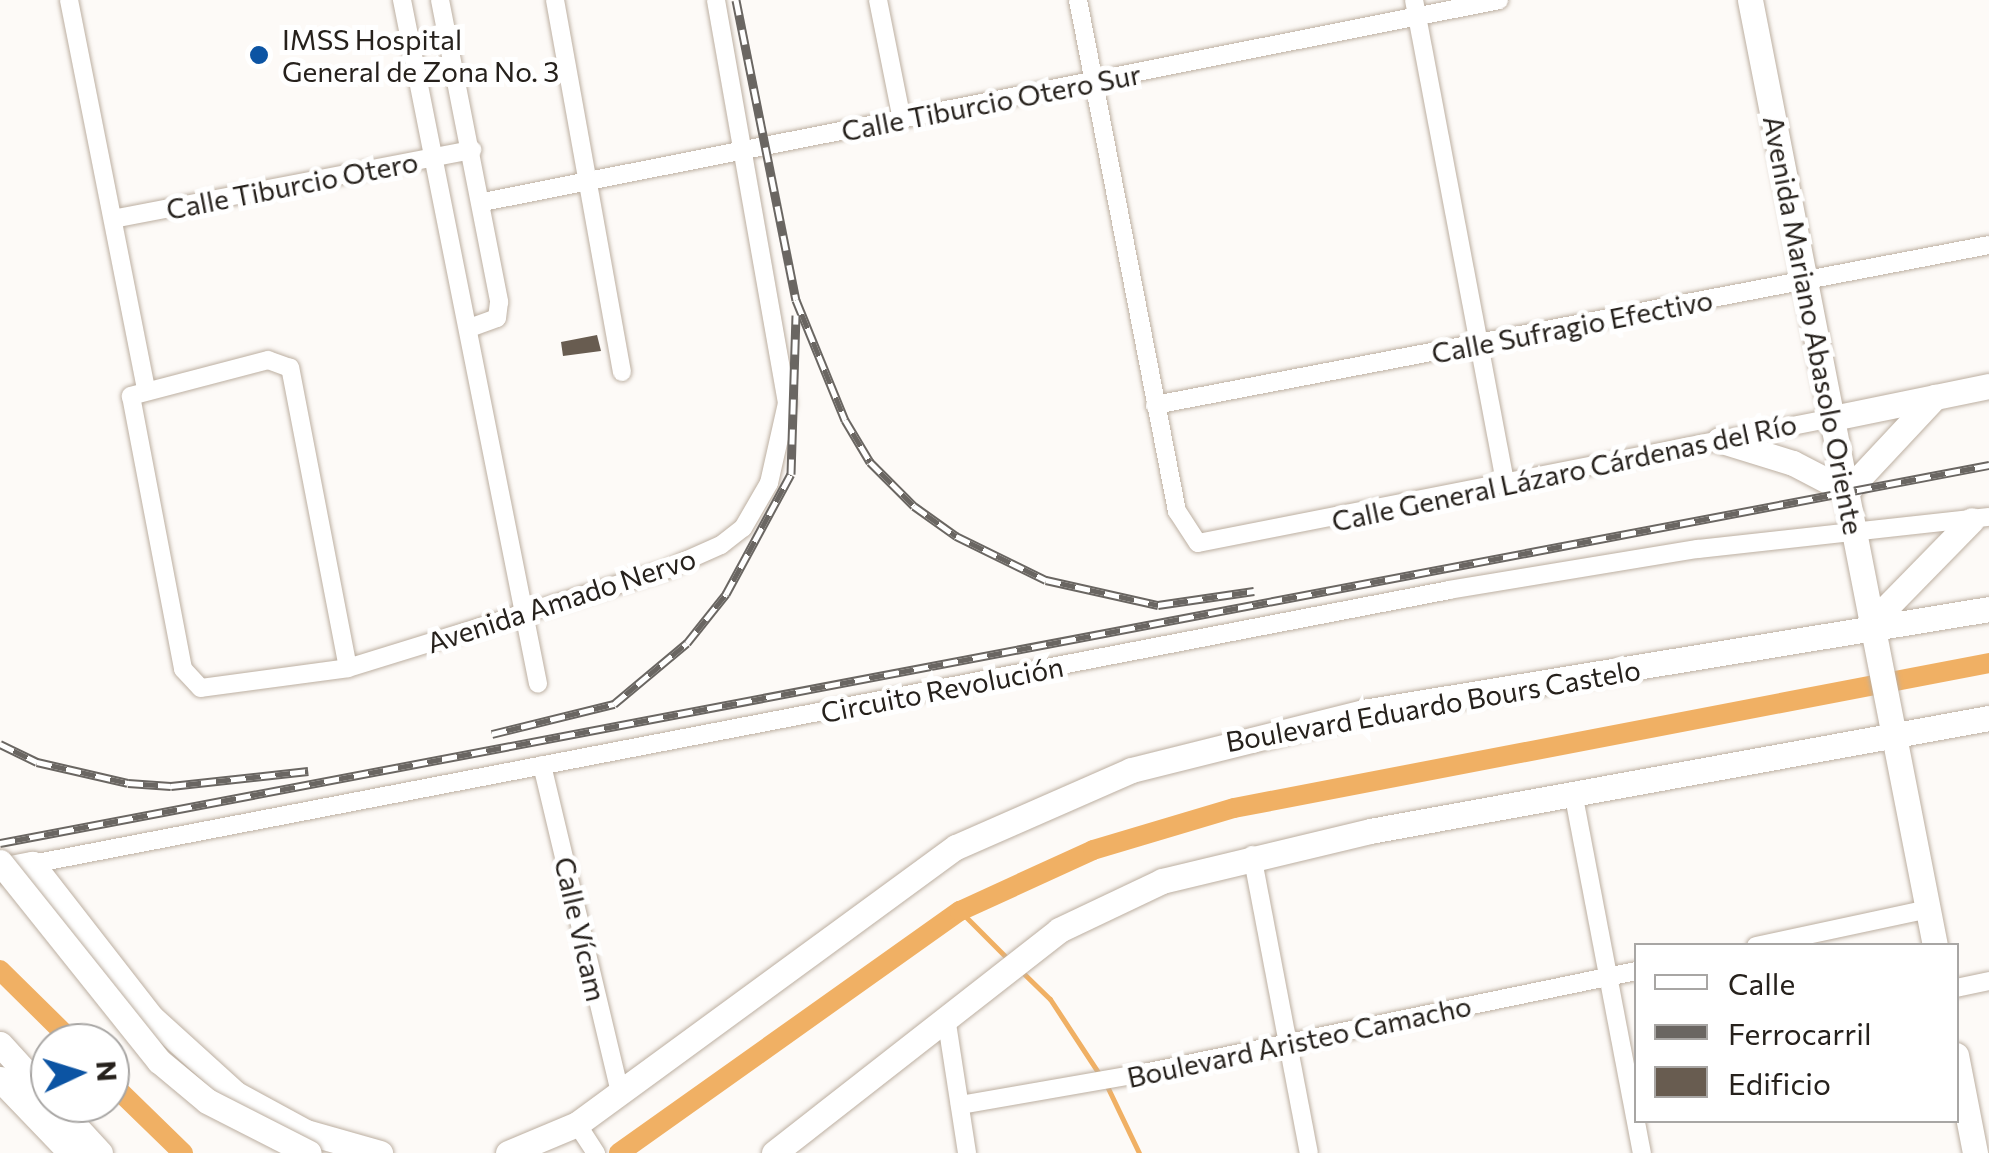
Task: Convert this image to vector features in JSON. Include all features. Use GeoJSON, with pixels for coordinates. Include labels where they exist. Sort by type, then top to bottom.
{"type":"FeatureCollection","features":[{"type":"Feature","properties":{"kind":"main road","name":"Avenida Mariano Abasolo Oriente"},"geometry":{"type":"LineString","coordinates":[[1750,0],[1934,943]]}},
{"type":"Feature","properties":{"kind":"main road","name":"Calle General Lázaro Cárdenas del Río"},"geometry":{"type":"LineString","coordinates":[[1833,418],[1989,386]]}},
{"type":"Feature","properties":{"kind":"main road"},"geometry":{"type":"LineString","coordinates":[[1720,440],[1793,463],[1847,491],[1936,397]]}},
{"type":"Feature","properties":{"kind":"main road"},"geometry":{"type":"LineString","coordinates":[[1875,634],[1980,519]]}},
{"type":"Feature","properties":{"kind":"main road","name":"Boulevard Eduardo Bours Castelo"},"geometry":{"type":"LineString","coordinates":[[508,1153],[580,1129],[620,1093],[923,868],[1020,814],[1132,770],[1363,712],[1875,634],[1989,609]]}},
{"type":"Feature","properties":{"kind":"main road"},"geometry":{"type":"LineString","coordinates":[[774,1153],[946,1017],[1099,908],[1252,855],[1894,728],[1989,718]]}},
{"type":"Feature","properties":{"kind":"main road"},"geometry":{"type":"LineString","coordinates":[[0,862],[159,1061],[207,1101],[309,1153]]}},
{"type":"Feature","properties":{"kind":"main road"},"geometry":{"type":"LineString","coordinates":[[0,870],[32,864],[151,1017],[196,1064],[306,1132],[380,1153]]}},
{"type":"Feature","properties":{"kind":"main road"},"geometry":{"type":"LineString","coordinates":[[0,1044],[30,1077]]}},
{"type":"Feature","properties":{"kind":"main road"},"geometry":{"type":"LineString","coordinates":[[1959,1071],[1975,1153]]}},
{"type":"Feature","properties":{"kind":"main road"},"geometry":{"type":"LineString","coordinates":[[0,1079],[71,1153]]}},
{"type":"Feature","properties":{"kind":"main road"},"geometry":{"type":"LineString","coordinates":[[72,1123],[100,1153]]}},
{"type":"Feature","properties":{"kind":"street"},"geometry":{"type":"LineString","coordinates":[[69,0],[113,220],[139,392],[268,360],[290,368],[348,668]]}},
{"type":"Feature","properties":{"kind":"street"},"geometry":{"type":"LineString","coordinates":[[402,0],[538,684]]}},
{"type":"Feature","properties":{"kind":"street"},"geometry":{"type":"LineString","coordinates":[[440,0],[483,202],[500,311],[489,323],[469,328]]}},
{"type":"Feature","properties":{"kind":"street"},"geometry":{"type":"LineString","coordinates":[[555,0],[622,372]]}},
{"type":"Feature","properties":{"kind":"street","name":"Avenida Amado Nervo"},"geometry":{"type":"LineString","coordinates":[[139,392],[183,669],[193,686],[348,668],[699,557],[743,528],[769,484],[784,434],[786,377],[716,0]]}},
{"type":"Feature","properties":{"kind":"street"},"geometry":{"type":"LineString","coordinates":[[878,0],[902,120]]}},
{"type":"Feature","properties":{"kind":"street"},"geometry":{"type":"LineString","coordinates":[[1078,0],[1156,405]]}},
{"type":"Feature","properties":{"kind":"street","name":"Calle Tiburcio Otero Sur"},"geometry":{"type":"LineString","coordinates":[[483,202],[1093,81],[1416,8],[1499,0]]}},
{"type":"Feature","properties":{"kind":"street"},"geometry":{"type":"LineString","coordinates":[[1416,8],[1505,483]]}},
{"type":"Feature","properties":{"kind":"street","name":"Calle Tiburcio Otero"},"geometry":{"type":"LineString","coordinates":[[113,220],[472,150]]}},
{"type":"Feature","properties":{"kind":"street","name":"Calle Sufragio Efectivo"},"geometry":{"type":"LineString","coordinates":[[1156,405],[1989,245]]}},
{"type":"Feature","properties":{"kind":"street","name":"Calle General Lázaro Cárdenas del Río"},"geometry":{"type":"LineString","coordinates":[[1156,405],[1181,526],[1198,542],[1220,543],[1833,418]]}},
{"type":"Feature","properties":{"kind":"street","name":"Circuito Revolución"},"geometry":{"type":"LineString","coordinates":[[32,864],[1449,590],[1698,548],[1980,519]]}},
{"type":"Feature","properties":{"kind":"street","name":"Calle Vícam"},"geometry":{"type":"LineString","coordinates":[[542,764],[620,1093]]}},
{"type":"Feature","properties":{"kind":"street"},"geometry":{"type":"LineString","coordinates":[[1573,792],[1634,1112]]}},
{"type":"Feature","properties":{"kind":"street"},"geometry":{"type":"LineString","coordinates":[[1252,855],[1309,1153]]}},
{"type":"Feature","properties":{"kind":"street"},"geometry":{"type":"LineString","coordinates":[[1770,943],[1928,909]]}},
{"type":"Feature","properties":{"kind":"street","name":"Boulevard Aristeo Camacho"},"geometry":{"type":"LineString","coordinates":[[960,1104],[1289,1043],[1634,971]]}},
{"type":"Feature","properties":{"kind":"street"},"geometry":{"type":"LineString","coordinates":[[1959,987],[1989,981]]}},
{"type":"Feature","properties":{"kind":"street"},"geometry":{"type":"LineString","coordinates":[[946,1017],[968,1153]]}},
{"type":"Feature","properties":{"kind":"street"},"geometry":{"type":"LineString","coordinates":[[1636,1123],[1642,1153]]}},
{"type":"Feature","properties":{"kind":"street"},"geometry":{"type":"LineString","coordinates":[[580,1129],[596,1153]]}},
{"type":"Feature","properties":{"kind":"building"},"geometry":{"type":"Polygon","coordinates":[[[597,335],[601,351],[563,356],[561,342],[597,335]]]}},
{"type":"Feature","properties":{"kind":"waterway"},"geometry":{"type":"LineString","coordinates":[[619,1153],[960,911],[1093,850],[1234,808],[1989,663]]}},
{"type":"Feature","properties":{"kind":"waterway"},"geometry":{"type":"LineString","coordinates":[[960,911],[1007,958]]}},
{"type":"Feature","properties":{"kind":"waterway"},"geometry":{"type":"LineString","coordinates":[[1019,969],[1050,999],[1100,1075]]}},
{"type":"Feature","properties":{"kind":"waterway"},"geometry":{"type":"LineString","coordinates":[[0,970],[54,1023]]}},
{"type":"Feature","properties":{"kind":"waterway"},"geometry":{"type":"LineString","coordinates":[[1106,1084],[1139,1153]]}},
{"type":"Feature","properties":{"kind":"waterway"},"geometry":{"type":"LineString","coordinates":[[130,1101],[183,1153]]}},
{"type":"Feature","properties":{"kind":"railway"},"geometry":{"type":"LineString","coordinates":[[736,0],[796,300],[845,420],[870,462],[914,506],[956,536],[1046,580],[1158,605],[1254,591]]}},
{"type":"Feature","properties":{"kind":"railway"},"geometry":{"type":"LineString","coordinates":[[492,734],[614,704],[687,643],[726,594],[791,474],[796,315]]}},
{"type":"Feature","properties":{"kind":"railway"},"geometry":{"type":"LineString","coordinates":[[0,843],[1989,465]]}},
{"type":"Feature","properties":{"kind":"railway"},"geometry":{"type":"LineString","coordinates":[[0,744],[37,762],[128,783],[171,786],[308,771]]}},
{"type":"Feature","properties":{"kind":"place","name":"IMSS Hospital General de Zona No. 3"},"geometry":{"type":"Point","coordinates":[259,55]}}]}
